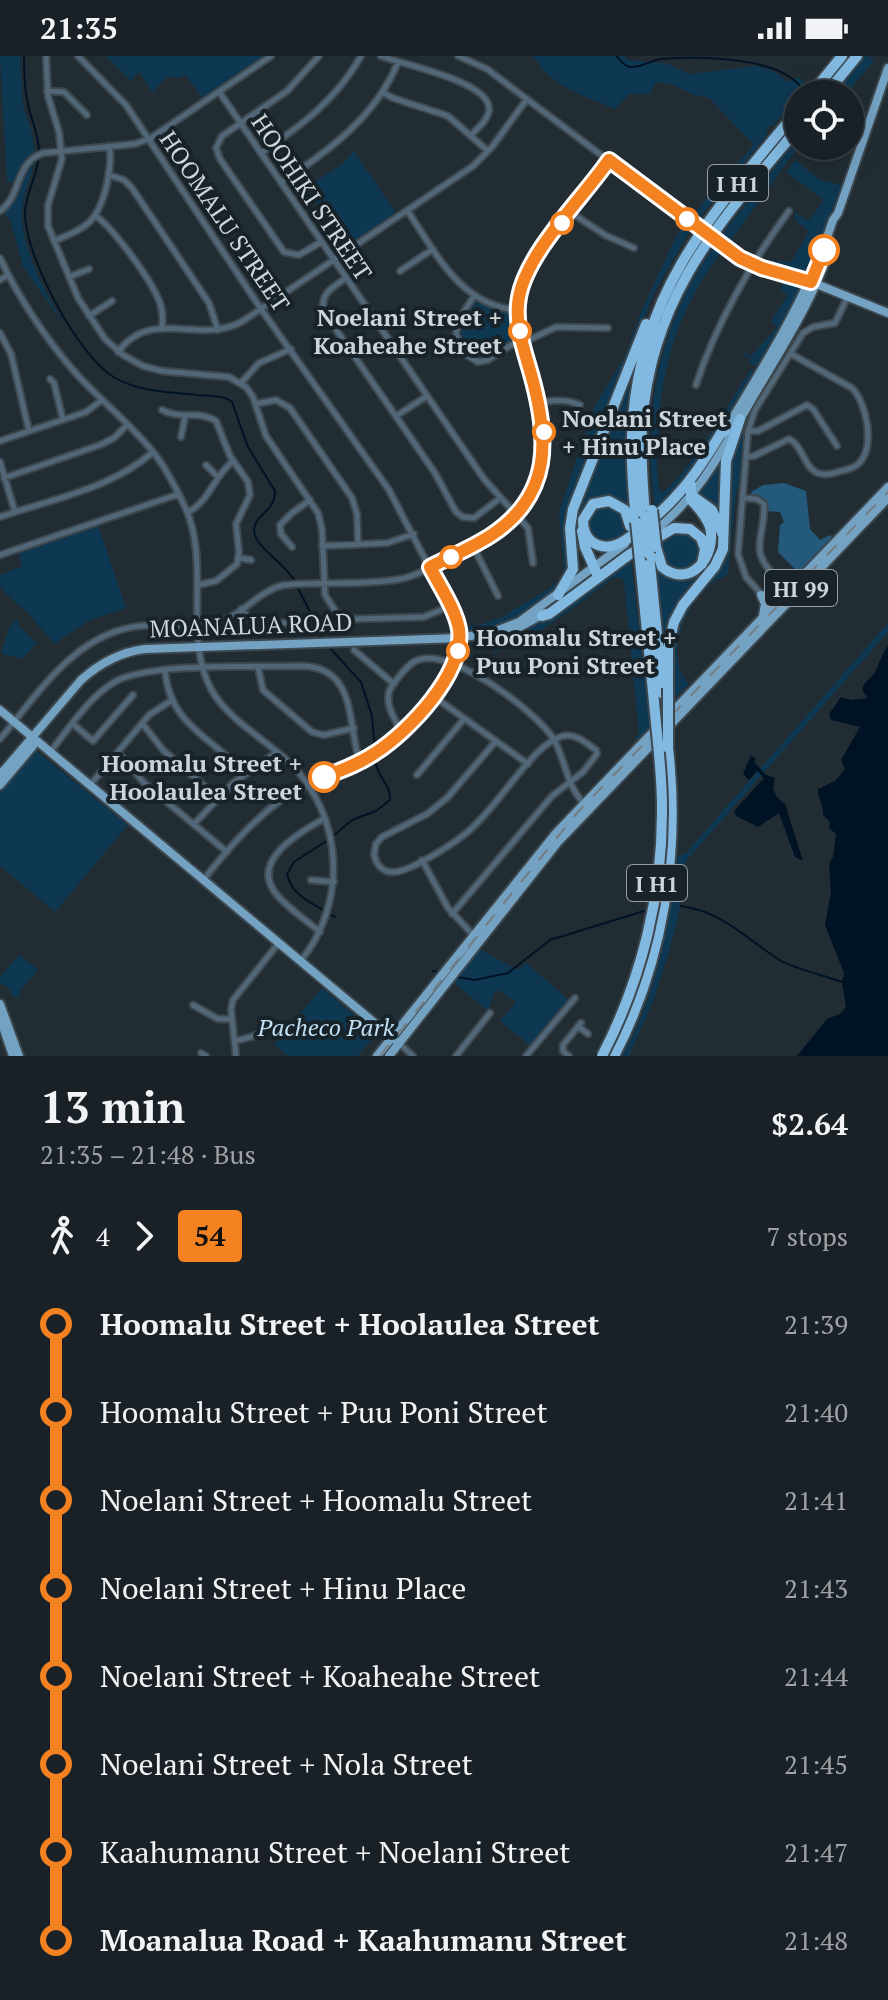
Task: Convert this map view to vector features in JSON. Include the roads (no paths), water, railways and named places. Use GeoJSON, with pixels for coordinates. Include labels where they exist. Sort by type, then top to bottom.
{"type":"FeatureCollection","features":[{"type":"Feature","properties":{"kind":"highway"},"geometry":{"type":"LineString","coordinates":[[822,80],[842,56]]}},
{"type":"Feature","properties":{"kind":"highway"},"geometry":{"type":"LineString","coordinates":[[837,80],[856,57]]}},
{"type":"Feature","properties":{"kind":"highway","name":"I H1"},"geometry":{"type":"LineString","coordinates":[[614,1056],[639,999],[663,915],[672,826],[668,748],[631,445],[637,384],[655,318],[682,259],[717,208],[784,127]]}},
{"type":"Feature","properties":{"kind":"highway","name":"I H1"},"geometry":{"type":"LineString","coordinates":[[641,518],[644,403],[662,327],[686,275],[728,214],[784,145]]}},
{"type":"Feature","properties":{"kind":"highway"},"geometry":{"type":"LineString","coordinates":[[558,595],[573,569],[573,509],[656,297],[682,259]]}},
{"type":"Feature","properties":{"kind":"highway"},"geometry":{"type":"LineString","coordinates":[[661,695],[674,622],[687,599],[720,559],[725,541],[726,461],[740,419]]}},
{"type":"Feature","properties":{"kind":"highway"},"geometry":{"type":"LineString","coordinates":[[583,520],[586,535],[597,545],[610,547],[625,540],[680,495],[725,431]]}},
{"type":"Feature","properties":{"kind":"highway"},"geometry":{"type":"LineString","coordinates":[[685,498],[691,485]]}},
{"type":"Feature","properties":{"kind":"highway"},"geometry":{"type":"LineString","coordinates":[[594,570],[583,540],[583,520],[593,504],[609,501],[641,518],[645,557],[672,573],[687,575],[702,564],[710,549],[710,530],[704,515],[685,498]]}},
{"type":"Feature","properties":{"kind":"highway"},"geometry":{"type":"LineString","coordinates":[[685,498],[707,506],[718,519],[723,538],[720,559]]}},
{"type":"Feature","properties":{"kind":"highway"},"geometry":{"type":"LineString","coordinates":[[542,616],[549,614],[624,556],[670,529],[684,527],[696,532],[703,541],[705,552],[702,564]]}},
{"type":"Feature","properties":{"kind":"highway"},"geometry":{"type":"LineString","coordinates":[[571,534],[579,556],[594,570]]}},
{"type":"Feature","properties":{"kind":"highway","name":"I H1"},"geometry":{"type":"LineString","coordinates":[[602,1056],[622,1015],[641,961],[655,894],[662,808],[661,695]]}},
{"type":"Feature","properties":{"kind":"main road","name":"MOANALUA ROAD"},"geometry":{"type":"LineString","coordinates":[[33,738],[81,680],[106,661],[138,650],[459,638],[478,640],[500,636],[542,616],[594,570],[624,556],[664,523],[710,471],[806,306],[833,220],[888,68]]}},
{"type":"Feature","properties":{"kind":"main road","name":"MOANALUA ROAD"},"geometry":{"type":"LineString","coordinates":[[691,485],[823,269],[838,213]]}},
{"type":"Feature","properties":{"kind":"main road"},"geometry":{"type":"LineString","coordinates":[[823,269],[825,280],[833,290]]}},
{"type":"Feature","properties":{"kind":"main road"},"geometry":{"type":"LineString","coordinates":[[814,283],[888,313]]}},
{"type":"Feature","properties":{"kind":"main road"},"geometry":{"type":"LineString","coordinates":[[806,306],[818,294],[833,290]]}},
{"type":"Feature","properties":{"kind":"main road","name":"HI 99"},"geometry":{"type":"LineString","coordinates":[[384,1055],[444,976],[539,865],[586,804],[888,487]]}},
{"type":"Feature","properties":{"kind":"main road","name":"MOANALUA ROAD"},"geometry":{"type":"LineString","coordinates":[[459,638],[513,625],[594,570],[685,498]]}},
{"type":"Feature","properties":{"kind":"main road","name":"HI 99"},"geometry":{"type":"LineString","coordinates":[[586,804],[715,678],[888,498]]}},
{"type":"Feature","properties":{"kind":"main road"},"geometry":{"type":"LineString","coordinates":[[761,595],[774,598],[788,592]]}},
{"type":"Feature","properties":{"kind":"main road"},"geometry":{"type":"LineString","coordinates":[[761,595],[765,604],[763,616]]}},
{"type":"Feature","properties":{"kind":"main road"},"geometry":{"type":"LineString","coordinates":[[700,681],[715,678],[717,664]]}},
{"type":"Feature","properties":{"kind":"main road"},"geometry":{"type":"LineString","coordinates":[[0,710],[395,1040]]}},
{"type":"Feature","properties":{"kind":"main road"},"geometry":{"type":"LineString","coordinates":[[0,775],[33,738]]}},
{"type":"Feature","properties":{"kind":"main road"},"geometry":{"type":"LineString","coordinates":[[0,785],[33,746],[33,738]]}},
{"type":"Feature","properties":{"kind":"main road","name":"HI 99"},"geometry":{"type":"LineString","coordinates":[[405,1028],[444,976]]}},
{"type":"Feature","properties":{"kind":"main road"},"geometry":{"type":"LineString","coordinates":[[0,1004],[13,1044],[13,1056]]}},
{"type":"Feature","properties":{"kind":"main road"},"geometry":{"type":"LineString","coordinates":[[0,1018],[19,1056]]}},
{"type":"Feature","properties":{"kind":"main road"},"geometry":{"type":"LineString","coordinates":[[373,1022],[388,1028],[405,1028]]}},
{"type":"Feature","properties":{"kind":"main road"},"geometry":{"type":"LineString","coordinates":[[373,1022],[382,1040],[384,1055]]}},
{"type":"Feature","properties":{"kind":"street"},"geometry":{"type":"LineString","coordinates":[[46,56],[47,91],[62,151],[61,167],[48,209],[48,226],[69,277],[105,339],[135,363],[153,369],[226,377],[241,383],[249,391],[266,436],[319,517],[323,583],[326,600],[332,608],[351,619],[424,617],[450,606]]}},
{"type":"Feature","properties":{"kind":"street","name":"HOOMALU STREET"},"geometry":{"type":"LineString","coordinates":[[78,56],[121,99],[261,309],[389,490],[458,626],[454,665],[433,696],[402,732],[360,762],[308,785],[265,812],[203,881]]}},
{"type":"Feature","properties":{"kind":"street"},"geometry":{"type":"LineString","coordinates":[[0,211],[8,205],[25,165],[34,157],[43,153],[147,140],[271,56]]}},
{"type":"Feature","properties":{"kind":"street"},"geometry":{"type":"LineString","coordinates":[[319,56],[287,91],[220,139],[217,154],[286,254],[297,256],[321,242]]}},
{"type":"Feature","properties":{"kind":"street"},"geometry":{"type":"LineString","coordinates":[[261,153],[321,109],[343,85],[361,56]]}},
{"type":"Feature","properties":{"kind":"street"},"geometry":{"type":"LineString","coordinates":[[381,56],[464,83],[484,97],[489,106],[488,115],[471,135]]}},
{"type":"Feature","properties":{"kind":"street"},"geometry":{"type":"LineString","coordinates":[[458,56],[483,66],[718,243],[755,265],[814,283]]}},
{"type":"Feature","properties":{"kind":"street"},"geometry":{"type":"LineString","coordinates":[[281,183],[335,145],[358,122],[382,92],[398,62]]}},
{"type":"Feature","properties":{"kind":"street"},"geometry":{"type":"LineString","coordinates":[[47,91],[64,92],[87,115]]}},
{"type":"Feature","properties":{"kind":"street"},"geometry":{"type":"LineString","coordinates":[[382,92],[448,116],[488,151]]}},
{"type":"Feature","properties":{"kind":"street","name":"HOOHIKI STREET"},"geometry":{"type":"LineString","coordinates":[[220,93],[499,499],[529,530],[533,563]]}},
{"type":"Feature","properties":{"kind":"street"},"geometry":{"type":"LineString","coordinates":[[118,352],[138,333],[162,328],[218,330],[236,325],[465,171],[488,151],[527,99]]}},
{"type":"Feature","properties":{"kind":"street"},"geometry":{"type":"LineString","coordinates":[[54,241],[81,229],[96,216],[109,175],[109,146]]}},
{"type":"Feature","properties":{"kind":"street"},"geometry":{"type":"LineString","coordinates":[[0,739],[69,659],[97,639],[134,627],[219,621],[271,588],[400,579],[473,546],[515,515],[532,490],[542,460],[544,428],[522,342],[518,310],[521,290],[530,267],[609,160]]}},
{"type":"Feature","properties":{"kind":"street"},"geometry":{"type":"LineString","coordinates":[[109,175],[124,180],[132,188],[209,303],[218,330]]}},
{"type":"Feature","properties":{"kind":"street"},"geometry":{"type":"LineString","coordinates":[[407,210],[455,280],[474,296],[495,306],[518,310]]}},
{"type":"Feature","properties":{"kind":"street"},"geometry":{"type":"LineString","coordinates":[[696,385],[711,341],[764,246],[789,211]]}},
{"type":"Feature","properties":{"kind":"street"},"geometry":{"type":"LineString","coordinates":[[570,212],[605,235],[634,248]]}},
{"type":"Feature","properties":{"kind":"street"},"geometry":{"type":"LineString","coordinates":[[96,216],[115,233],[157,296],[162,310],[162,328]]}},
{"type":"Feature","properties":{"kind":"street"},"geometry":{"type":"LineString","coordinates":[[400,271],[433,249]]}},
{"type":"Feature","properties":{"kind":"street"},"geometry":{"type":"LineString","coordinates":[[0,258],[63,358],[153,452],[179,494],[188,512],[196,547],[200,647],[203,669],[212,691],[308,785],[325,817],[331,839],[334,882],[320,932],[300,962]]}},
{"type":"Feature","properties":{"kind":"street"},"geometry":{"type":"LineString","coordinates":[[69,277],[89,269]]}},
{"type":"Feature","properties":{"kind":"street"},"geometry":{"type":"LineString","coordinates":[[0,280],[8,275]]}},
{"type":"Feature","properties":{"kind":"street"},"geometry":{"type":"LineString","coordinates":[[346,278],[326,293],[322,301],[323,309],[435,473],[458,514],[466,518],[477,517],[499,499]]}},
{"type":"Feature","properties":{"kind":"street"},"geometry":{"type":"LineString","coordinates":[[474,296],[458,321],[456,331],[457,340],[467,357],[478,362],[560,326],[608,328]]}},
{"type":"Feature","properties":{"kind":"street"},"geometry":{"type":"LineString","coordinates":[[761,595],[748,580],[740,562],[748,431],[755,410],[808,329],[837,321],[848,296]]}},
{"type":"Feature","properties":{"kind":"street"},"geometry":{"type":"LineString","coordinates":[[89,316],[112,301]]}},
{"type":"Feature","properties":{"kind":"street"},"geometry":{"type":"LineString","coordinates":[[0,333],[11,354],[29,431]]}},
{"type":"Feature","properties":{"kind":"street"},"geometry":{"type":"LineString","coordinates":[[241,383],[256,366],[291,349]]}},
{"type":"Feature","properties":{"kind":"street"},"geometry":{"type":"LineString","coordinates":[[746,457],[753,457],[789,439],[796,443],[813,470],[826,475],[855,466],[865,454],[866,413],[859,395],[791,354]]}},
{"type":"Feature","properties":{"kind":"street"},"geometry":{"type":"LineString","coordinates":[[50,379],[54,383],[63,420]]}},
{"type":"Feature","properties":{"kind":"street"},"geometry":{"type":"LineString","coordinates":[[396,416],[427,396]]}},
{"type":"Feature","properties":{"kind":"street"},"geometry":{"type":"LineString","coordinates":[[0,441],[89,411],[102,400]]}},
{"type":"Feature","properties":{"kind":"street"},"geometry":{"type":"LineString","coordinates":[[255,404],[276,400],[290,408],[352,498],[357,514],[358,544]]}},
{"type":"Feature","properties":{"kind":"street"},"geometry":{"type":"LineString","coordinates":[[539,403],[574,402],[580,405]]}},
{"type":"Feature","properties":{"kind":"street"},"geometry":{"type":"LineString","coordinates":[[748,431],[760,430],[805,404],[811,407],[837,446]]}},
{"type":"Feature","properties":{"kind":"street"},"geometry":{"type":"LineString","coordinates":[[162,410],[185,417],[203,415],[216,421],[233,461],[248,482],[250,492],[236,524],[239,558],[235,566],[219,579],[198,585]]}},
{"type":"Feature","properties":{"kind":"street"},"geometry":{"type":"LineString","coordinates":[[181,437],[185,417]]}},
{"type":"Feature","properties":{"kind":"street"},"geometry":{"type":"LineString","coordinates":[[4,478],[100,445],[114,438],[127,425]]}},
{"type":"Feature","properties":{"kind":"street"},"geometry":{"type":"LineString","coordinates":[[0,517],[113,479],[153,452]]}},
{"type":"Feature","properties":{"kind":"street"},"geometry":{"type":"LineString","coordinates":[[188,512],[204,500],[217,476],[233,461]]}},
{"type":"Feature","properties":{"kind":"street"},"geometry":{"type":"LineString","coordinates":[[0,462],[15,512]]}},
{"type":"Feature","properties":{"kind":"street"},"geometry":{"type":"LineString","coordinates":[[206,465],[217,476]]}},
{"type":"Feature","properties":{"kind":"street"},"geometry":{"type":"LineString","coordinates":[[0,555],[179,494]]}},
{"type":"Feature","properties":{"kind":"street"},"geometry":{"type":"LineString","coordinates":[[744,498],[759,499],[764,504],[759,552],[765,566],[779,581]]}},
{"type":"Feature","properties":{"kind":"street"},"geometry":{"type":"LineString","coordinates":[[292,547],[281,534],[280,525],[310,500]]}},
{"type":"Feature","properties":{"kind":"street"},"geometry":{"type":"LineString","coordinates":[[322,546],[392,542],[414,534]]}},
{"type":"Feature","properties":{"kind":"street"},"geometry":{"type":"LineString","coordinates":[[473,546],[498,596]]}},
{"type":"Feature","properties":{"kind":"street"},"geometry":{"type":"LineString","coordinates":[[239,558],[251,560]]}},
{"type":"Feature","properties":{"kind":"street"},"geometry":{"type":"LineString","coordinates":[[241,609],[257,623],[295,622]]}},
{"type":"Feature","properties":{"kind":"street"},"geometry":{"type":"LineString","coordinates":[[354,650],[394,684]]}},
{"type":"Feature","properties":{"kind":"street"},"geometry":{"type":"LineString","coordinates":[[402,732],[388,700],[394,684],[417,660],[427,659],[473,672],[529,712],[554,740],[575,790],[586,804]]}},
{"type":"Feature","properties":{"kind":"street"},"geometry":{"type":"LineString","coordinates":[[50,752],[95,698],[116,681],[138,673],[307,666],[325,672],[345,694],[351,710],[355,750],[360,762]]}},
{"type":"Feature","properties":{"kind":"street"},"geometry":{"type":"LineString","coordinates":[[258,667],[263,690],[312,732],[324,735],[354,728]]}},
{"type":"Feature","properties":{"kind":"street"},"geometry":{"type":"LineString","coordinates":[[165,670],[172,700],[190,727],[244,774]]}},
{"type":"Feature","properties":{"kind":"street"},"geometry":{"type":"LineString","coordinates":[[73,724],[93,741],[133,695]]}},
{"type":"Feature","properties":{"kind":"street"},"geometry":{"type":"LineString","coordinates":[[433,696],[528,764]]}},
{"type":"Feature","properties":{"kind":"street"},"geometry":{"type":"LineString","coordinates":[[90,786],[142,723],[156,709],[172,700]]}},
{"type":"Feature","properties":{"kind":"street"},"geometry":{"type":"LineString","coordinates":[[417,775],[464,719]]}},
{"type":"Feature","properties":{"kind":"street"},"geometry":{"type":"LineString","coordinates":[[142,723],[168,755],[217,797]]}},
{"type":"Feature","properties":{"kind":"street"},"geometry":{"type":"LineString","coordinates":[[452,914],[552,796],[583,772],[597,751],[574,737],[554,740],[542,748],[473,828],[448,846],[400,871],[388,872],[376,863],[374,847],[382,837],[427,814],[443,802],[496,741]]}},
{"type":"Feature","properties":{"kind":"street"},"geometry":{"type":"LineString","coordinates":[[118,752],[144,783],[227,852]]}},
{"type":"Feature","properties":{"kind":"street"},"geometry":{"type":"LineString","coordinates":[[194,824],[217,797],[277,752]]}},
{"type":"Feature","properties":{"kind":"street"},"geometry":{"type":"LineString","coordinates":[[320,932],[275,893],[268,872],[272,859],[282,847],[325,817]]}},
{"type":"Feature","properties":{"kind":"street"},"geometry":{"type":"LineString","coordinates":[[422,860],[452,914],[476,938]]}},
{"type":"Feature","properties":{"kind":"street"},"geometry":{"type":"LineString","coordinates":[[311,880],[334,882]]}},
{"type":"Feature","properties":{"kind":"street"},"geometry":{"type":"LineString","coordinates":[[236,1056],[231,1007],[235,996],[278,944]]}},
{"type":"Feature","properties":{"kind":"street"},"geometry":{"type":"LineString","coordinates":[[411,1054],[395,1040],[397,1034],[444,976]]}},
{"type":"Feature","properties":{"kind":"street"},"geometry":{"type":"LineString","coordinates":[[526,1056],[575,998]]}},
{"type":"Feature","properties":{"kind":"street"},"geometry":{"type":"LineString","coordinates":[[193,1005],[218,1019],[232,1019]]}},
{"type":"Feature","properties":{"kind":"street"},"geometry":{"type":"LineString","coordinates":[[456,1056],[490,1013]]}},
{"type":"Feature","properties":{"kind":"street"},"geometry":{"type":"LineString","coordinates":[[569,1056],[563,1051],[563,1045],[579,1024],[588,1034]]}},
{"type":"Feature","properties":{"kind":"street"},"geometry":{"type":"LineString","coordinates":[[405,1028],[411,1054]]}},
{"type":"Feature","properties":{"kind":"street"},"geometry":{"type":"LineString","coordinates":[[235,1041],[258,1035]]}},
{"type":"Feature","properties":{"kind":"street"},"geometry":{"type":"LineString","coordinates":[[384,1055],[411,1054]]}},
{"type":"Feature","properties":{"kind":"waterway"},"geometry":{"type":"LineString","coordinates":[[24,56],[26,92],[39,152],[26,203],[27,229],[33,252],[55,302],[85,349],[100,367],[115,378],[145,389],[216,396],[232,402],[248,447],[275,491],[269,509],[255,524],[255,536],[294,580]]}},
{"type":"Feature","properties":{"kind":"waterway"},"geometry":{"type":"LineString","coordinates":[[616,56],[630,67],[660,59],[738,61],[777,70],[793,80]]}},
{"type":"Feature","properties":{"kind":"waterway"},"geometry":{"type":"LineString","coordinates":[[298,588],[322,636]]}},
{"type":"Feature","properties":{"kind":"waterway"},"geometry":{"type":"LineString","coordinates":[[330,648],[361,682],[372,716],[375,749]]}},
{"type":"Feature","properties":{"kind":"waterway"},"geometry":{"type":"LineString","coordinates":[[333,836],[352,820],[376,811],[390,800],[375,759]]}},
{"type":"Feature","properties":{"kind":"waterway"},"geometry":{"type":"LineString","coordinates":[[323,910],[296,891],[287,874],[294,862],[328,840]]}},
{"type":"Feature","properties":{"kind":"waterway"},"geometry":{"type":"LineString","coordinates":[[681,906],[709,914],[732,926],[784,963],[842,982]]}},
{"type":"Feature","properties":{"kind":"waterway"},"geometry":{"type":"LineString","coordinates":[[457,977],[475,980],[508,973],[550,940],[644,911]]}},
{"type":"Feature","properties":{"kind":"waterway"},"geometry":{"type":"LineString","coordinates":[[331,915],[335,917]]}},
{"type":"Feature","properties":{"kind":"waterway"},"geometry":{"type":"LineString","coordinates":[[433,971],[438,972]]}},
{"type":"Feature","properties":{"kind":"railway"},"geometry":{"type":"LineString","coordinates":[[380,1056],[577,813],[888,492]]}},
{"type":"Feature","properties":{"kind":"place","name":"Noelani Street + Koaheahe Street"},"geometry":{"type":"Point","coordinates":[520,331]}},
{"type":"Feature","properties":{"kind":"place","name":"Noelani Street + Hinu Place"},"geometry":{"type":"Point","coordinates":[544,432]}},
{"type":"Feature","properties":{"kind":"place","name":"Hoomalu Street + Puu Poni Street"},"geometry":{"type":"Point","coordinates":[458,651]}},
{"type":"Feature","properties":{"kind":"place","name":"Hoomalu Street + Hoolaulea Street"},"geometry":{"type":"Point","coordinates":[324,777]}},
{"type":"Feature","properties":{"kind":"park label","name":"Pacheco Park"},"geometry":{"type":"Point","coordinates":[326,1027]}}]}
